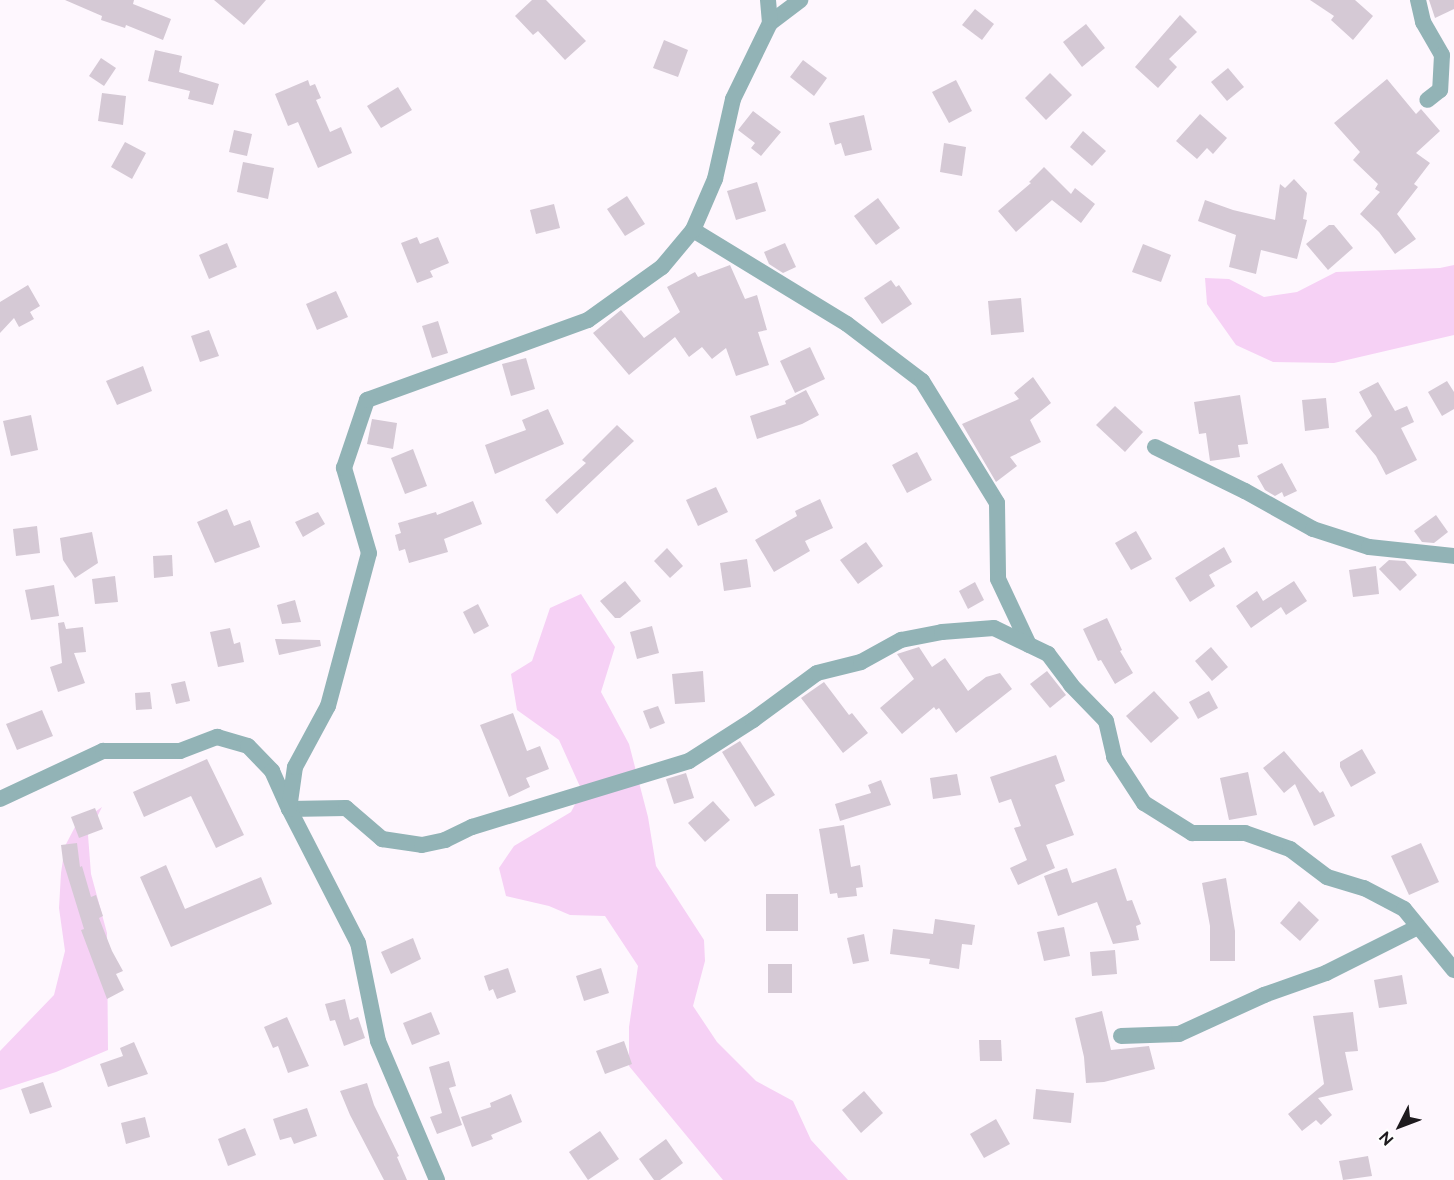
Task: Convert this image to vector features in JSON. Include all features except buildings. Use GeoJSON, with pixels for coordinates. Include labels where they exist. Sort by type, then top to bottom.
{"type":"FeatureCollection","features":[{"type":"Feature","properties":{"kind":"street"},"geometry":{"type":"LineString","coordinates":[[768,0],[770,23]]}},
{"type":"Feature","properties":{"kind":"street"},"geometry":{"type":"LineString","coordinates":[[289,809],[295,767],[328,706],[369,553],[344,468],[367,400],[588,320],[662,267],[693,230],[715,179],[733,99],[770,23],[800,0]]}},
{"type":"Feature","properties":{"kind":"street"},"geometry":{"type":"LineString","coordinates":[[1418,0],[1423,22],[1442,55],[1440,90],[1427,100]]}},
{"type":"Feature","properties":{"kind":"street"},"geometry":{"type":"LineString","coordinates":[[693,230],[847,324],[922,381],[997,503],[998,579],[1029,645]]}},
{"type":"Feature","properties":{"kind":"street"},"geometry":{"type":"LineString","coordinates":[[1155,447],[1245,491],[1313,528],[1369,547],[1454,556]]}},
{"type":"Feature","properties":{"kind":"street"},"geometry":{"type":"LineString","coordinates":[[289,809],[346,808],[382,839],[422,845],[445,840],[472,827],[689,761],[753,720],[817,673],[861,662],[901,640],[942,632],[994,628],[1048,654],[1071,685],[1106,721],[1114,757],[1144,803],[1192,833],[1245,833],[1290,849],[1327,877],[1364,888],[1404,909],[1454,970]]}},
{"type":"Feature","properties":{"kind":"street"},"geometry":{"type":"LineString","coordinates":[[0,799],[103,751],[180,751],[217,737],[248,746],[272,771],[358,943],[378,1041],[437,1180]]}},
{"type":"Feature","properties":{"kind":"street"},"geometry":{"type":"LineString","coordinates":[[1121,1036],[1179,1034],[1264,995],[1326,973],[1418,927]]}},
{"type":"Feature","properties":{"kind":"shaded area"},"geometry":{"type":"Polygon","coordinates":[[[1454,265],[1454,335],[1334,363],[1273,362],[1236,345],[1207,304],[1205,278],[1229,279],[1264,297],[1297,292],[1336,272],[1440,268],[1454,265]]]}},
{"type":"Feature","properties":{"kind":"shaded area"},"geometry":{"type":"Polygon","coordinates":[[[581,594],[615,647],[601,692],[629,744],[648,817],[656,866],[704,940],[705,961],[693,1006],[717,1042],[756,1081],[793,1101],[811,1140],[848,1180],[723,1180],[629,1066],[629,1027],[638,966],[605,916],[570,915],[549,906],[506,896],[499,868],[514,846],[571,812],[582,791],[559,740],[517,710],[511,674],[532,661],[550,608],[581,594]]]}},
{"type":"Feature","properties":{"kind":"shaded area"},"geometry":{"type":"Polygon","coordinates":[[[102,807],[88,835],[91,874],[107,933],[108,1050],[56,1072],[0,1090],[0,1051],[54,995],[65,951],[59,908],[65,846],[76,825],[102,807]]]}}]}
